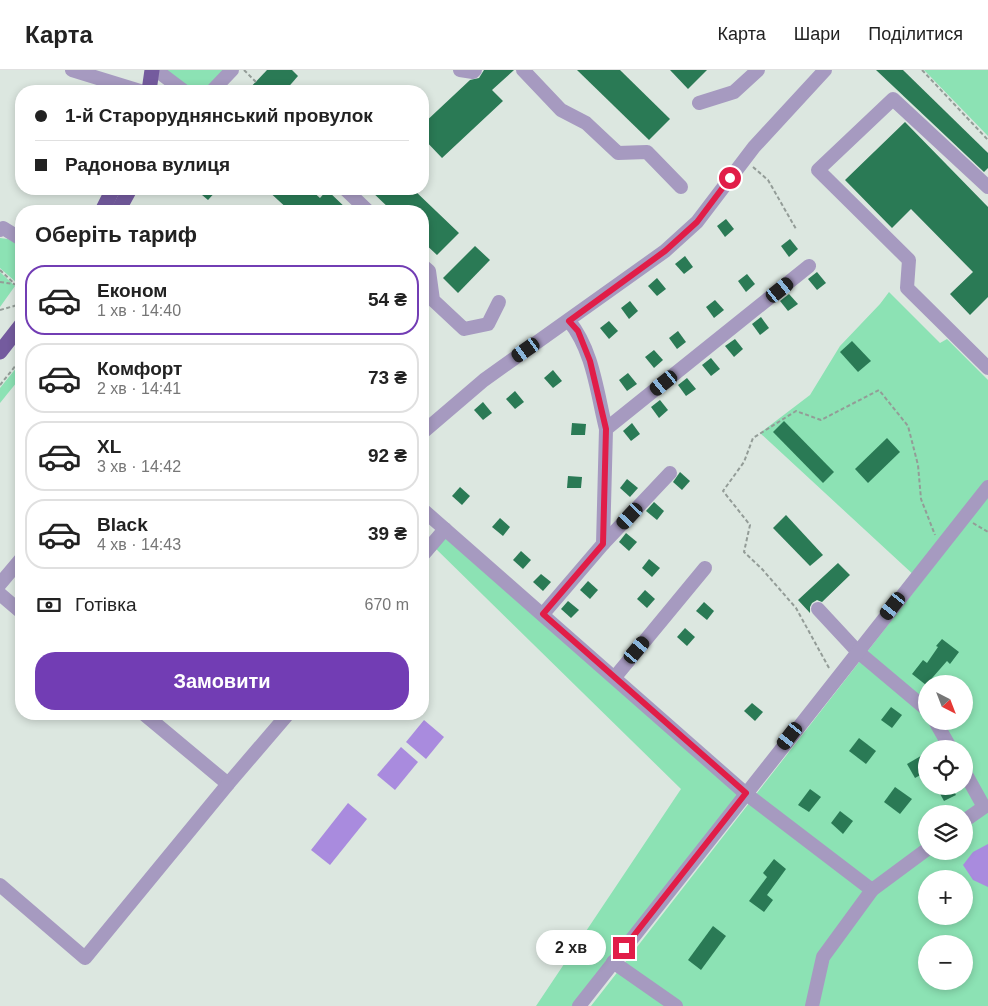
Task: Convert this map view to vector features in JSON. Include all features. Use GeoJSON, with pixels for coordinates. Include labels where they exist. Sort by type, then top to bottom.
{"type":"FeatureCollection","features":[{"type":"Feature","properties":{"kind":"main road"},"geometry":{"type":"LineString","coordinates":[[0,352],[15,333]]}},
{"type":"Feature","properties":{"kind":"main road"},"geometry":{"type":"LineString","coordinates":[[0,363],[15,344]]}},
{"type":"Feature","properties":{"kind":"street"},"geometry":{"type":"LineString","coordinates":[[72,70],[121,85]]}},
{"type":"Feature","properties":{"kind":"street"},"geometry":{"type":"LineString","coordinates":[[218,85],[232,70]]}},
{"type":"Feature","properties":{"kind":"street"},"geometry":{"type":"LineString","coordinates":[[460,70],[473,72],[475,70]]}},
{"type":"Feature","properties":{"kind":"street"},"geometry":{"type":"LineString","coordinates":[[523,70],[561,110],[586,124],[618,153],[647,152],[681,187]]}},
{"type":"Feature","properties":{"kind":"street"},"geometry":{"type":"LineString","coordinates":[[698,103],[734,92],[758,70]]}},
{"type":"Feature","properties":{"kind":"street"},"geometry":{"type":"LineString","coordinates":[[429,427],[484,380],[665,251],[697,222],[754,147],[825,70]]}},
{"type":"Feature","properties":{"kind":"street"},"geometry":{"type":"LineString","coordinates":[[151,81],[164,85]]}},
{"type":"Feature","properties":{"kind":"street"},"geometry":{"type":"LineString","coordinates":[[988,187],[893,99],[818,170],[909,260],[907,288],[988,368]]}},
{"type":"Feature","properties":{"kind":"street"},"geometry":{"type":"LineString","coordinates":[[352,195],[362,205]]}},
{"type":"Feature","properties":{"kind":"street"},"geometry":{"type":"LineString","coordinates":[[1,228],[15,236]]}},
{"type":"Feature","properties":{"kind":"street"},"geometry":{"type":"LineString","coordinates":[[606,429],[809,266]]}},
{"type":"Feature","properties":{"kind":"street"},"geometry":{"type":"LineString","coordinates":[[429,271],[433,300],[464,329],[488,324],[499,302]]}},
{"type":"Feature","properties":{"kind":"street"},"geometry":{"type":"LineString","coordinates":[[569,321],[578,331],[590,361],[606,429],[603,544]]}},
{"type":"Feature","properties":{"kind":"street"},"geometry":{"type":"LineString","coordinates":[[543,614],[603,544],[670,473]]}},
{"type":"Feature","properties":{"kind":"street"},"geometry":{"type":"LineString","coordinates":[[579,1006],[940,546],[988,488]]}},
{"type":"Feature","properties":{"kind":"street"},"geometry":{"type":"LineString","coordinates":[[429,515],[746,793],[872,890]]}},
{"type":"Feature","properties":{"kind":"street"},"geometry":{"type":"LineString","coordinates":[[429,548],[445,529]]}},
{"type":"Feature","properties":{"kind":"street"},"geometry":{"type":"LineString","coordinates":[[0,584],[15,566]]}},
{"type":"Feature","properties":{"kind":"street"},"geometry":{"type":"LineString","coordinates":[[615,677],[705,568]]}},
{"type":"Feature","properties":{"kind":"street"},"geometry":{"type":"LineString","coordinates":[[0,594],[15,607]]}},
{"type":"Feature","properties":{"kind":"street"},"geometry":{"type":"LineString","coordinates":[[818,609],[857,652],[918,703]]}},
{"type":"Feature","properties":{"kind":"street"},"geometry":{"type":"LineString","coordinates":[[151,720],[228,784]]}},
{"type":"Feature","properties":{"kind":"street"},"geometry":{"type":"LineString","coordinates":[[0,885],[85,958],[283,720]]}},
{"type":"Feature","properties":{"kind":"street"},"geometry":{"type":"LineString","coordinates":[[973,787],[984,806],[973,815]]}},
{"type":"Feature","properties":{"kind":"street"},"geometry":{"type":"LineString","coordinates":[[812,1006],[823,957],[872,890],[918,856]]}},
{"type":"Feature","properties":{"kind":"street"},"geometry":{"type":"LineString","coordinates":[[613,962],[676,1006]]}},
{"type":"Feature","properties":{"kind":"path"},"geometry":{"type":"LineString","coordinates":[[244,70],[256,82]]}},
{"type":"Feature","properties":{"kind":"path"},"geometry":{"type":"LineString","coordinates":[[922,70],[988,140]]}},
{"type":"Feature","properties":{"kind":"path"},"geometry":{"type":"LineString","coordinates":[[741,164],[756,168],[768,180],[796,229]]}},
{"type":"Feature","properties":{"kind":"path"},"geometry":{"type":"LineString","coordinates":[[0,270],[15,284]]}},
{"type":"Feature","properties":{"kind":"path"},"geometry":{"type":"LineString","coordinates":[[0,282],[15,285]]}},
{"type":"Feature","properties":{"kind":"path"},"geometry":{"type":"LineString","coordinates":[[0,310],[15,306]]}},
{"type":"Feature","properties":{"kind":"path"},"geometry":{"type":"LineString","coordinates":[[0,385],[15,366]]}},
{"type":"Feature","properties":{"kind":"path"},"geometry":{"type":"LineString","coordinates":[[836,679],[796,608],[762,569],[744,552],[750,525],[723,491],[744,462],[753,438],[796,411],[821,420],[879,390],[908,426],[918,466],[921,499],[940,546]]}},
{"type":"Feature","properties":{"kind":"path"},"geometry":{"type":"LineString","coordinates":[[963,518],[988,532]]}},
{"type":"Feature","properties":{"kind":"green space"},"geometry":{"type":"Polygon","coordinates":[[[165,70],[232,70],[218,85],[179,85],[165,70]]]}},
{"type":"Feature","properties":{"kind":"green space"},"geometry":{"type":"Polygon","coordinates":[[[924,70],[988,70],[988,136],[924,70]]]}},
{"type":"Feature","properties":{"kind":"green space"},"geometry":{"type":"Polygon","coordinates":[[[0,238],[8,239],[15,243],[15,281],[0,268],[0,238]]]}},
{"type":"Feature","properties":{"kind":"green space"},"geometry":{"type":"Polygon","coordinates":[[[0,272],[15,286],[0,307],[0,272]]]}},
{"type":"Feature","properties":{"kind":"green space"},"geometry":{"type":"Polygon","coordinates":[[[889,292],[940,343],[947,339],[988,380],[988,488],[916,577],[760,433],[810,395],[840,346],[889,292]]]}},
{"type":"Feature","properties":{"kind":"green space"},"geometry":{"type":"Polygon","coordinates":[[[15,369],[15,384],[0,403],[0,388],[15,369]]]}},
{"type":"Feature","properties":{"kind":"green space"},"geometry":{"type":"Polygon","coordinates":[[[988,495],[988,1006],[591,1006],[969,521],[988,495]]]}},
{"type":"Feature","properties":{"kind":"green space"},"geometry":{"type":"Polygon","coordinates":[[[445,529],[745,793],[579,1006],[536,1006],[681,789],[432,545],[445,529]]]}},
{"type":"Feature","properties":{"kind":"shaded area"},"geometry":{"type":"Polygon","coordinates":[[[424,720],[444,737],[426,759],[406,742],[424,720]]]}},
{"type":"Feature","properties":{"kind":"shaded area"},"geometry":{"type":"Polygon","coordinates":[[[401,747],[418,762],[395,790],[377,775],[401,747]]]}},
{"type":"Feature","properties":{"kind":"shaded area"},"geometry":{"type":"Polygon","coordinates":[[[348,803],[367,819],[330,865],[311,850],[348,803]]]}},
{"type":"Feature","properties":{"kind":"shaded area"},"geometry":{"type":"Polygon","coordinates":[[[988,844],[988,887],[973,880],[973,870],[966,870],[963,865],[967,860],[973,860],[973,852],[988,844]]]}},
{"type":"Feature","properties":{"kind":"building"},"geometry":{"type":"Polygon","coordinates":[[[267,70],[292,70],[298,76],[290,85],[253,85],[267,70]]]}},
{"type":"Feature","properties":{"kind":"building"},"geometry":{"type":"Polygon","coordinates":[[[484,70],[514,70],[492,90],[503,101],[442,158],[429,144],[429,118],[470,80],[479,78],[484,70]]]}},
{"type":"Feature","properties":{"kind":"building"},"geometry":{"type":"Polygon","coordinates":[[[577,70],[620,70],[670,119],[649,140],[577,70]]]}},
{"type":"Feature","properties":{"kind":"building"},"geometry":{"type":"Polygon","coordinates":[[[670,70],[707,70],[688,89],[670,70]]]}},
{"type":"Feature","properties":{"kind":"building"},"geometry":{"type":"Polygon","coordinates":[[[876,70],[903,70],[988,153],[988,168],[984,172],[876,70]]]}},
{"type":"Feature","properties":{"kind":"building"},"geometry":{"type":"Polygon","coordinates":[[[905,122],[988,207],[988,297],[970,315],[950,294],[973,272],[911,209],[892,228],[845,180],[905,122]]]}},
{"type":"Feature","properties":{"kind":"building"},"geometry":{"type":"Polygon","coordinates":[[[202,195],[213,195],[208,200],[202,195]]]}},
{"type":"Feature","properties":{"kind":"building"},"geometry":{"type":"Polygon","coordinates":[[[273,195],[317,195],[320,198],[323,195],[332,195],[343,205],[283,205],[273,195]]]}},
{"type":"Feature","properties":{"kind":"building"},"geometry":{"type":"Polygon","coordinates":[[[375,195],[419,195],[459,233],[437,255],[429,248],[429,205],[386,205],[375,195]]]}},
{"type":"Feature","properties":{"kind":"building"},"geometry":{"type":"Polygon","coordinates":[[[726,219],[734,229],[725,237],[717,226],[726,219]]]}},
{"type":"Feature","properties":{"kind":"building"},"geometry":{"type":"Polygon","coordinates":[[[790,239],[798,249],[789,257],[781,246],[790,239]]]}},
{"type":"Feature","properties":{"kind":"building"},"geometry":{"type":"Polygon","coordinates":[[[475,246],[490,260],[458,293],[443,278],[475,246]]]}},
{"type":"Feature","properties":{"kind":"building"},"geometry":{"type":"Polygon","coordinates":[[[685,256],[693,267],[684,274],[675,264],[685,256]]]}},
{"type":"Feature","properties":{"kind":"building"},"geometry":{"type":"Polygon","coordinates":[[[817,272],[826,283],[817,290],[808,279],[817,272]]]}},
{"type":"Feature","properties":{"kind":"building"},"geometry":{"type":"Polygon","coordinates":[[[747,274],[755,284],[746,292],[738,281],[747,274]]]}},
{"type":"Feature","properties":{"kind":"building"},"geometry":{"type":"Polygon","coordinates":[[[657,278],[666,289],[657,296],[648,286],[657,278]]]}},
{"type":"Feature","properties":{"kind":"building"},"geometry":{"type":"Polygon","coordinates":[[[789,294],[798,304],[788,311],[780,301],[789,294]]]}},
{"type":"Feature","properties":{"kind":"building"},"geometry":{"type":"Polygon","coordinates":[[[715,300],[724,310],[714,318],[706,307],[715,300]]]}},
{"type":"Feature","properties":{"kind":"building"},"geometry":{"type":"Polygon","coordinates":[[[630,301],[638,311],[629,319],[621,308],[630,301]]]}},
{"type":"Feature","properties":{"kind":"building"},"geometry":{"type":"Polygon","coordinates":[[[761,317],[769,328],[760,335],[752,324],[761,317]]]}},
{"type":"Feature","properties":{"kind":"building"},"geometry":{"type":"Polygon","coordinates":[[[609,321],[618,331],[609,339],[600,328],[609,321]]]}},
{"type":"Feature","properties":{"kind":"building"},"geometry":{"type":"Polygon","coordinates":[[[678,331],[686,342],[677,349],[669,338],[678,331]]]}},
{"type":"Feature","properties":{"kind":"building"},"geometry":{"type":"Polygon","coordinates":[[[735,339],[743,349],[734,357],[725,346],[735,339]]]}},
{"type":"Feature","properties":{"kind":"building"},"geometry":{"type":"Polygon","coordinates":[[[852,341],[871,361],[858,372],[840,352],[852,341]]]}},
{"type":"Feature","properties":{"kind":"building"},"geometry":{"type":"Polygon","coordinates":[[[654,350],[663,360],[654,368],[645,357],[654,350]]]}},
{"type":"Feature","properties":{"kind":"building"},"geometry":{"type":"Polygon","coordinates":[[[711,358],[720,369],[711,376],[702,365],[711,358]]]}},
{"type":"Feature","properties":{"kind":"building"},"geometry":{"type":"Polygon","coordinates":[[[553,370],[562,381],[553,388],[544,378],[553,370]]]}},
{"type":"Feature","properties":{"kind":"building"},"geometry":{"type":"Polygon","coordinates":[[[628,373],[637,384],[627,391],[619,380],[628,373]]]}},
{"type":"Feature","properties":{"kind":"building"},"geometry":{"type":"Polygon","coordinates":[[[687,378],[696,389],[686,396],[678,385],[687,378]]]}},
{"type":"Feature","properties":{"kind":"building"},"geometry":{"type":"Polygon","coordinates":[[[515,391],[524,402],[515,409],[506,399],[515,391]]]}},
{"type":"Feature","properties":{"kind":"building"},"geometry":{"type":"Polygon","coordinates":[[[660,400],[668,410],[659,418],[651,407],[660,400]]]}},
{"type":"Feature","properties":{"kind":"building"},"geometry":{"type":"Polygon","coordinates":[[[483,402],[492,413],[483,420],[474,410],[483,402]]]}},
{"type":"Feature","properties":{"kind":"building"},"geometry":{"type":"Polygon","coordinates":[[[784,421],[834,472],[823,483],[773,432],[784,421]]]}},
{"type":"Feature","properties":{"kind":"building"},"geometry":{"type":"Polygon","coordinates":[[[572,423],[586,424],[585,435],[571,435],[572,423]]]}},
{"type":"Feature","properties":{"kind":"building"},"geometry":{"type":"Polygon","coordinates":[[[632,423],[640,434],[631,441],[623,431],[632,423]]]}},
{"type":"Feature","properties":{"kind":"building"},"geometry":{"type":"Polygon","coordinates":[[[887,438],[900,452],[868,483],[855,469],[887,438]]]}},
{"type":"Feature","properties":{"kind":"building"},"geometry":{"type":"Polygon","coordinates":[[[680,472],[690,481],[682,490],[673,482],[680,472]]]}},
{"type":"Feature","properties":{"kind":"building"},"geometry":{"type":"Polygon","coordinates":[[[568,476],[582,477],[581,488],[567,488],[568,476]]]}},
{"type":"Feature","properties":{"kind":"building"},"geometry":{"type":"Polygon","coordinates":[[[627,479],[638,488],[630,497],[620,488],[627,479]]]}},
{"type":"Feature","properties":{"kind":"building"},"geometry":{"type":"Polygon","coordinates":[[[460,487],[470,496],[462,505],[452,496],[460,487]]]}},
{"type":"Feature","properties":{"kind":"building"},"geometry":{"type":"Polygon","coordinates":[[[654,502],[664,511],[657,520],[646,511],[654,502]]]}},
{"type":"Feature","properties":{"kind":"building"},"geometry":{"type":"Polygon","coordinates":[[[786,515],[823,555],[810,566],[773,528],[786,515]]]}},
{"type":"Feature","properties":{"kind":"building"},"geometry":{"type":"Polygon","coordinates":[[[500,518],[510,527],[503,536],[492,527],[500,518]]]}},
{"type":"Feature","properties":{"kind":"building"},"geometry":{"type":"Polygon","coordinates":[[[626,533],[637,542],[629,551],[619,542],[626,533]]]}},
{"type":"Feature","properties":{"kind":"building"},"geometry":{"type":"Polygon","coordinates":[[[521,551],[531,560],[523,569],[513,560],[521,551]]]}},
{"type":"Feature","properties":{"kind":"building"},"geometry":{"type":"Polygon","coordinates":[[[649,559],[660,568],[652,577],[642,568],[649,559]]]}},
{"type":"Feature","properties":{"kind":"building"},"geometry":{"type":"Polygon","coordinates":[[[838,563],[850,575],[822,602],[817,600],[812,603],[810,613],[798,600],[838,563]]]}},
{"type":"Feature","properties":{"kind":"building"},"geometry":{"type":"Polygon","coordinates":[[[541,574],[551,582],[543,591],[533,582],[541,574]]]}},
{"type":"Feature","properties":{"kind":"building"},"geometry":{"type":"Polygon","coordinates":[[[588,581],[598,590],[590,599],[580,590],[588,581]]]}},
{"type":"Feature","properties":{"kind":"building"},"geometry":{"type":"Polygon","coordinates":[[[645,590],[655,599],[647,608],[637,599],[645,590]]]}},
{"type":"Feature","properties":{"kind":"building"},"geometry":{"type":"Polygon","coordinates":[[[568,601],[579,610],[571,618],[561,609],[568,601]]]}},
{"type":"Feature","properties":{"kind":"building"},"geometry":{"type":"Polygon","coordinates":[[[704,602],[714,611],[707,620],[696,611],[704,602]]]}},
{"type":"Feature","properties":{"kind":"building"},"geometry":{"type":"Polygon","coordinates":[[[685,628],[695,637],[687,646],[677,637],[685,628]]]}},
{"type":"Feature","properties":{"kind":"building"},"geometry":{"type":"Polygon","coordinates":[[[942,639],[959,652],[950,664],[947,661],[935,675],[918,675],[918,679],[912,674],[923,660],[927,663],[938,647],[936,646],[942,639]]]}},
{"type":"Feature","properties":{"kind":"building"},"geometry":{"type":"Polygon","coordinates":[[[752,703],[763,712],[755,721],[744,711],[752,703]]]}},
{"type":"Feature","properties":{"kind":"building"},"geometry":{"type":"Polygon","coordinates":[[[891,707],[902,715],[892,728],[881,720],[891,707]]]}},
{"type":"Feature","properties":{"kind":"building"},"geometry":{"type":"Polygon","coordinates":[[[859,738],[876,751],[866,764],[849,751],[859,738]]]}},
{"type":"Feature","properties":{"kind":"building"},"geometry":{"type":"Polygon","coordinates":[[[918,758],[918,776],[915,778],[907,764],[918,758]]]}},
{"type":"Feature","properties":{"kind":"building"},"geometry":{"type":"Polygon","coordinates":[[[895,787],[912,799],[900,814],[884,802],[895,787]]]}},
{"type":"Feature","properties":{"kind":"building"},"geometry":{"type":"Polygon","coordinates":[[[810,789],[821,797],[809,812],[798,805],[810,789]]]}},
{"type":"Feature","properties":{"kind":"building"},"geometry":{"type":"Polygon","coordinates":[[[941,795],[956,795],[944,801],[941,795]]]}},
{"type":"Feature","properties":{"kind":"building"},"geometry":{"type":"Polygon","coordinates":[[[840,811],[853,821],[843,834],[831,823],[840,811]]]}},
{"type":"Feature","properties":{"kind":"building"},"geometry":{"type":"Polygon","coordinates":[[[774,859],[786,869],[767,895],[773,900],[764,912],[749,901],[767,877],[763,873],[774,859]]]}},
{"type":"Feature","properties":{"kind":"building"},"geometry":{"type":"Polygon","coordinates":[[[713,926],[726,936],[701,970],[688,960],[713,926]]]}},
{"type":"Feature","properties":{"kind":"route"},"geometry":{"type":"LineString","coordinates":[[624,948],[746,793],[543,614],[603,544],[606,429],[590,361],[578,331],[569,321],[665,251],[697,222],[730,178]]}}]}
